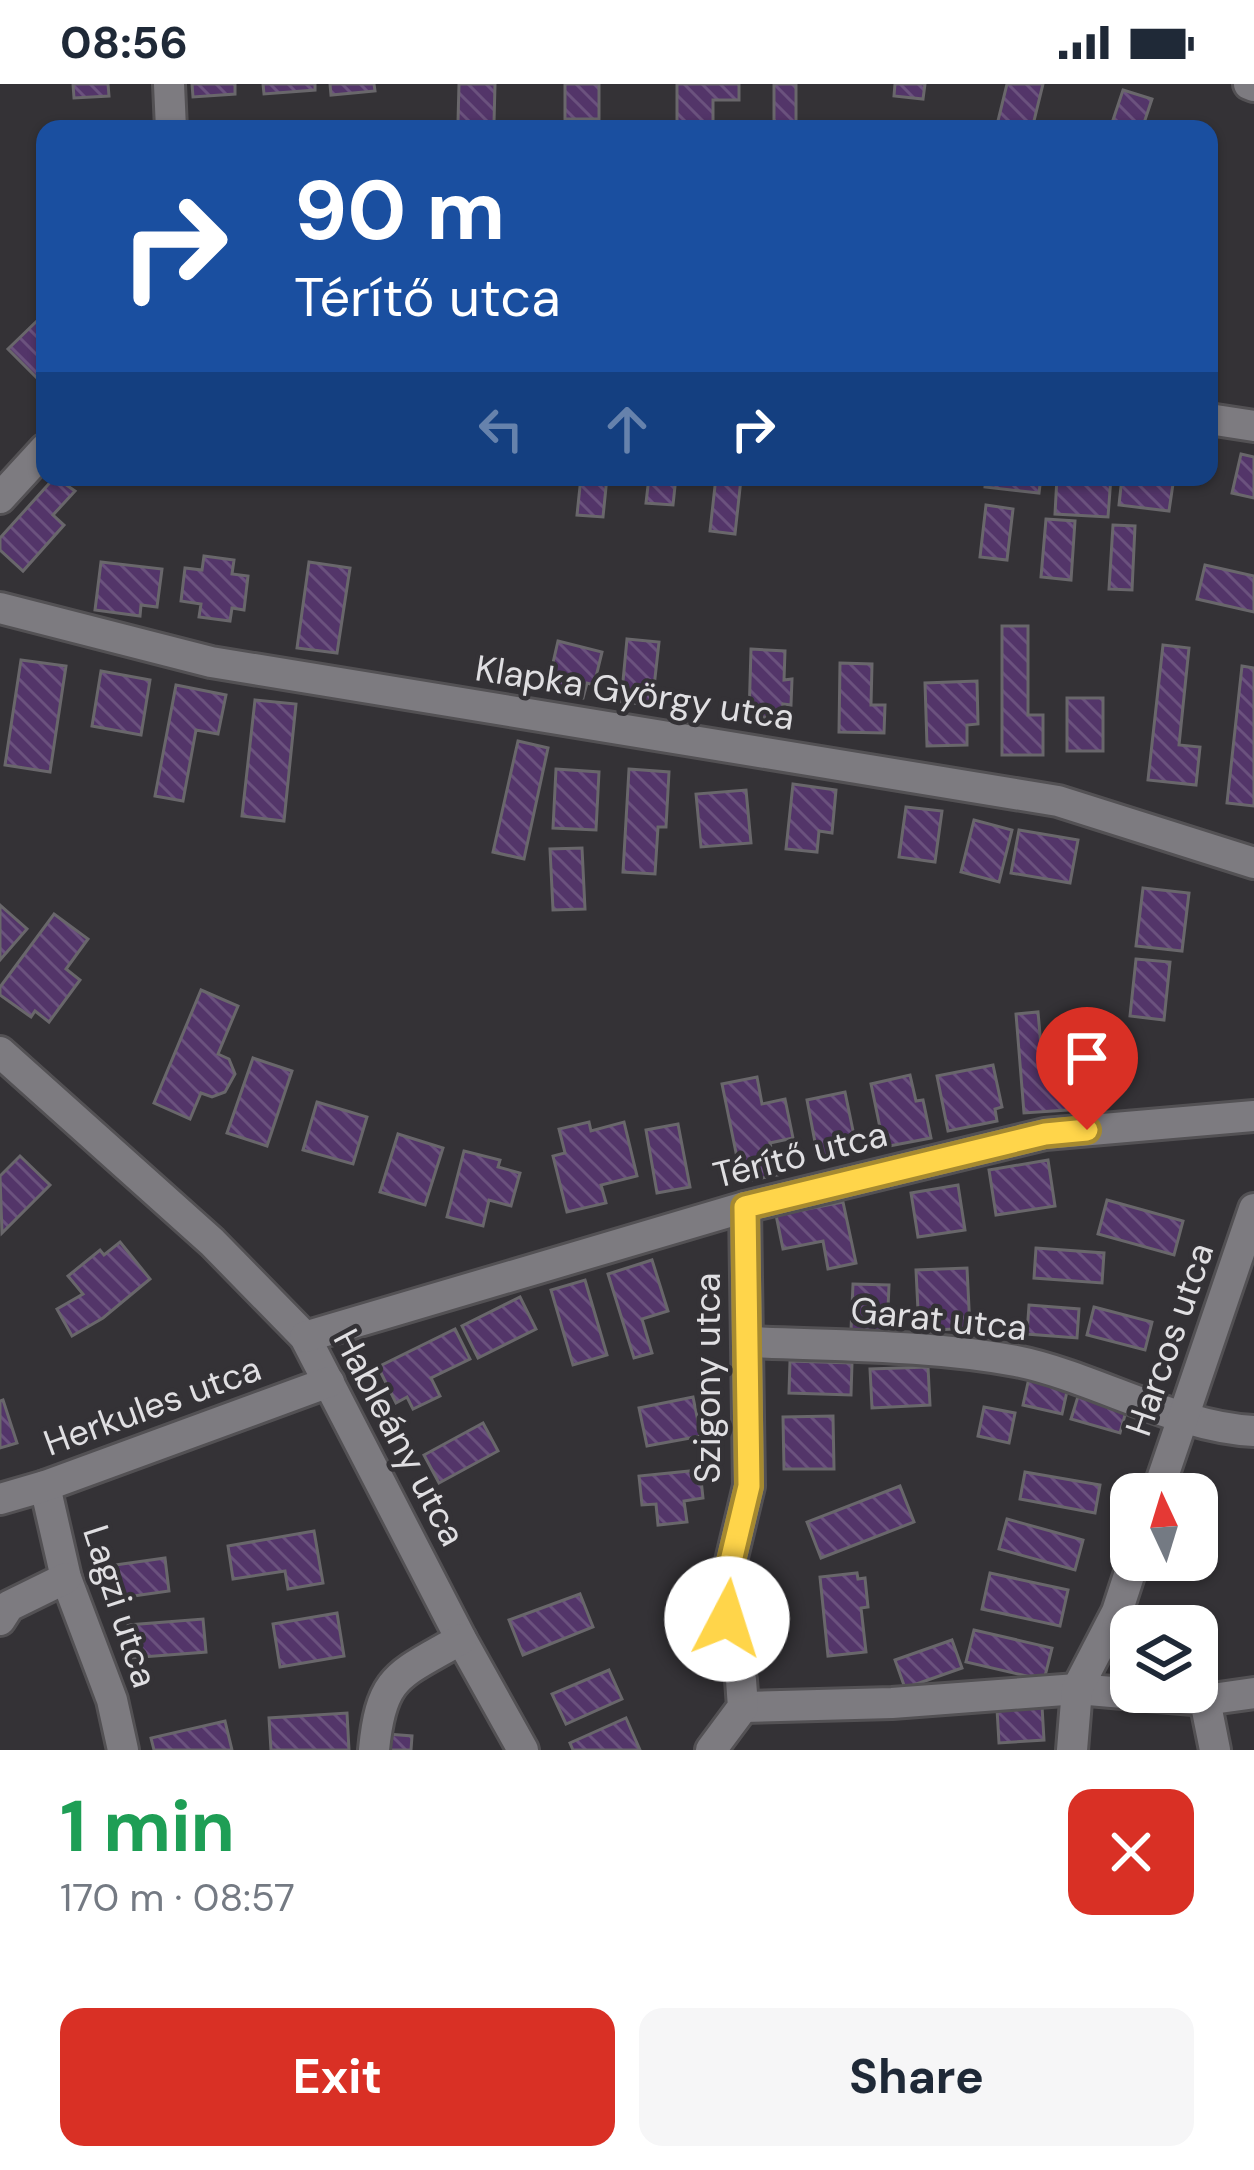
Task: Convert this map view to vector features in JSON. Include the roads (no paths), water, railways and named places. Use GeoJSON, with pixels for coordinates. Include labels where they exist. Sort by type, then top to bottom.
{"type":"FeatureCollection","features":[{"type":"Feature","properties":{"kind":"street"},"geometry":{"type":"LineString","coordinates":[[169,84],[171,120]]}},
{"type":"Feature","properties":{"kind":"street"},"geometry":{"type":"LineString","coordinates":[[1218,420],[1254,425]]}},
{"type":"Feature","properties":{"kind":"street"},"geometry":{"type":"LineString","coordinates":[[0,498],[36,458]]}},
{"type":"Feature","properties":{"kind":"street","name":"Klapka György utca"},"geometry":{"type":"LineString","coordinates":[[0,608],[211,662],[1058,801],[1254,863]]}},
{"type":"Feature","properties":{"kind":"street","name":"Hableány utca"},"geometry":{"type":"LineString","coordinates":[[0,1052],[212,1242],[305,1337],[523,1750]]}},
{"type":"Feature","properties":{"kind":"street","name":"Térítő utca"},"geometry":{"type":"LineString","coordinates":[[305,1337],[745,1207],[1045,1134],[1254,1116]]}},
{"type":"Feature","properties":{"kind":"street","name":"Szigony utca"},"geometry":{"type":"LineString","coordinates":[[743,1707],[742,1680],[727,1619],[726,1582],[749,1486],[745,1207]]}},
{"type":"Feature","properties":{"kind":"street","name":"Harcos utca"},"geometry":{"type":"LineString","coordinates":[[1164,1473],[1254,1209]]}},
{"type":"Feature","properties":{"kind":"street","name":"Garat utca"},"geometry":{"type":"LineString","coordinates":[[750,1342],[902,1349],[1018,1361],[1184,1415],[1254,1431]]}},
{"type":"Feature","properties":{"kind":"street","name":"Herkules utca"},"geometry":{"type":"LineString","coordinates":[[0,1499],[329,1382]]}},
{"type":"Feature","properties":{"kind":"street","name":"Lagzi utca"},"geometry":{"type":"LineString","coordinates":[[44,1486],[66,1578],[112,1700],[123,1750]]}},
{"type":"Feature","properties":{"kind":"street"},"geometry":{"type":"LineString","coordinates":[[0,1620],[10,1606],[66,1578]]}},
{"type":"Feature","properties":{"kind":"street"},"geometry":{"type":"LineString","coordinates":[[1072,1750],[1077,1690],[1117,1612],[1127,1581]]}},
{"type":"Feature","properties":{"kind":"street"},"geometry":{"type":"LineString","coordinates":[[374,1750],[378,1710],[395,1678],[461,1639]]}},
{"type":"Feature","properties":{"kind":"street"},"geometry":{"type":"LineString","coordinates":[[711,1750],[743,1707],[1077,1690],[1110,1693]]}},
{"type":"Feature","properties":{"kind":"street"},"geometry":{"type":"LineString","coordinates":[[1218,1698],[1254,1693]]}},
{"type":"Feature","properties":{"kind":"street"},"geometry":{"type":"LineString","coordinates":[[1208,1713],[1215,1750]]}}]}
